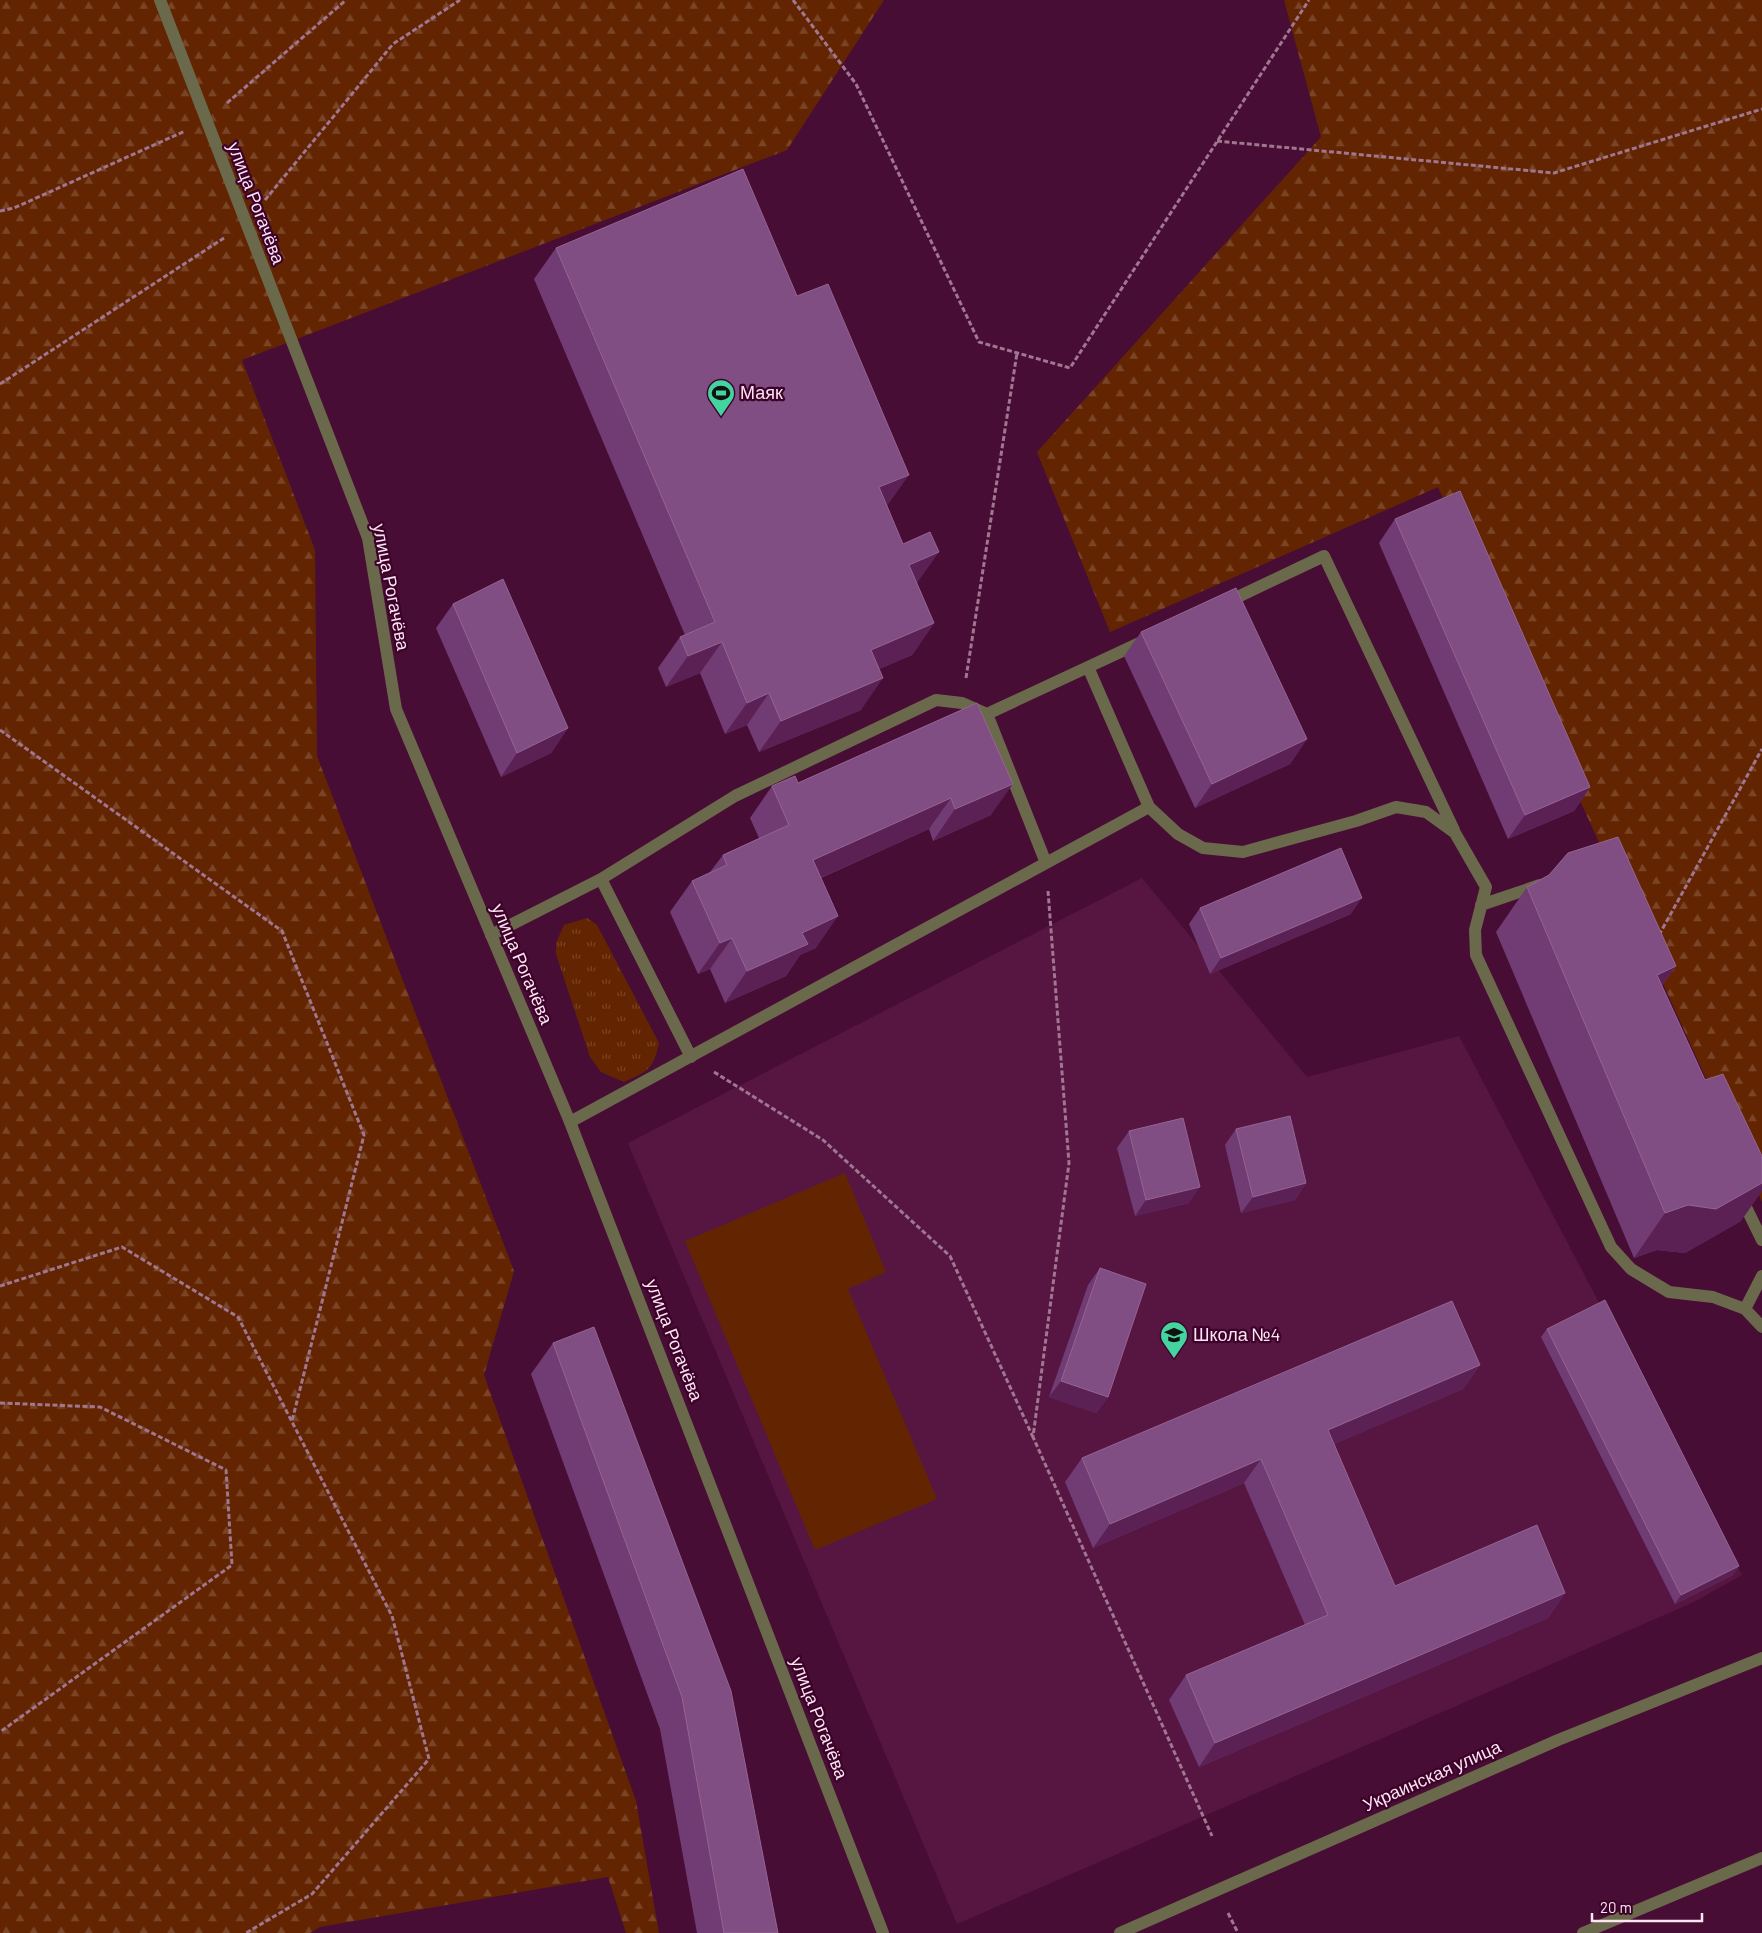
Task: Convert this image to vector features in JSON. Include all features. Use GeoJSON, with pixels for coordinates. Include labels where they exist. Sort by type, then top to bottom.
{"type":"FeatureCollection","features":[{"type":"Feature","properties":{"kind":"street","name":"улица Рогачёва"},"geometry":{"type":"LineString","coordinates":[[160,0],[368,538],[396,709],[570,1122],[883,1933]]}},
{"type":"Feature","properties":{"kind":"street"},"geometry":{"type":"LineString","coordinates":[[1210,610],[1324,556],[1455,833],[1486,888],[1475,930],[1476,955],[1611,1247],[1631,1270],[1669,1292],[1713,1298],[1745,1309],[1762,1327]]}},
{"type":"Feature","properties":{"kind":"street"},"geometry":{"type":"LineString","coordinates":[[987,714],[1158,634]]}},
{"type":"Feature","properties":{"kind":"street"},"geometry":{"type":"LineString","coordinates":[[1088,667],[1149,807],[1178,834],[1203,848],[1243,852],[1356,821],[1396,807],[1426,812],[1455,833]]}},
{"type":"Feature","properties":{"kind":"street"},"geometry":{"type":"LineString","coordinates":[[491,935],[601,879],[734,796],[936,700],[962,703],[987,714],[1046,863]]}},
{"type":"Feature","properties":{"kind":"street"},"geometry":{"type":"LineString","coordinates":[[570,1122],[1149,807]]}},
{"type":"Feature","properties":{"kind":"street"},"geometry":{"type":"LineString","coordinates":[[601,879],[691,1057]]}},
{"type":"Feature","properties":{"kind":"street"},"geometry":{"type":"LineString","coordinates":[[1481,905],[1553,880]]}},
{"type":"Feature","properties":{"kind":"street"},"geometry":{"type":"LineString","coordinates":[[1736,1187],[1762,1240]]}},
{"type":"Feature","properties":{"kind":"street"},"geometry":{"type":"LineString","coordinates":[[1745,1309],[1762,1276]]}},
{"type":"Feature","properties":{"kind":"street","name":"Украинская улица"},"geometry":{"type":"LineString","coordinates":[[1120,1933],[1558,1740],[1762,1658]]}},
{"type":"Feature","properties":{"kind":"street"},"geometry":{"type":"LineString","coordinates":[[1583,1933],[1762,1858]]}},
{"type":"Feature","properties":{"kind":"path"},"geometry":{"type":"LineString","coordinates":[[793,0],[856,84],[979,342],[1070,368],[1309,0]]}},
{"type":"Feature","properties":{"kind":"path"},"geometry":{"type":"LineString","coordinates":[[1217,142],[1554,173],[1762,109]]}},
{"type":"Feature","properties":{"kind":"path"},"geometry":{"type":"LineString","coordinates":[[962,703],[1018,353]]}},
{"type":"Feature","properties":{"kind":"path"},"geometry":{"type":"LineString","coordinates":[[0,730],[282,931],[364,1135],[292,1421]]}},
{"type":"Feature","properties":{"kind":"path"},"geometry":{"type":"LineString","coordinates":[[1656,940],[1762,749]]}},
{"type":"Feature","properties":{"kind":"path"},"geometry":{"type":"LineString","coordinates":[[1033,1437],[1070,1163],[1046,863]]}},
{"type":"Feature","properties":{"kind":"path"},"geometry":{"type":"LineString","coordinates":[[691,1057],[823,1140],[950,1256],[1212,1836]]}},
{"type":"Feature","properties":{"kind":"path"},"geometry":{"type":"LineString","coordinates":[[0,1286],[122,1247],[238,1317],[392,1616],[429,1759],[312,1894],[246,1933]]}},
{"type":"Feature","properties":{"kind":"path"},"geometry":{"type":"LineString","coordinates":[[0,1403],[100,1406],[226,1470],[232,1565],[0,1732]]}},
{"type":"Feature","properties":{"kind":"shaded area","name":"Школа №4"},"geometry":{"type":"Polygon","coordinates":[[[1142,878],[1307,1077],[1459,1036],[1742,1575],[1694,1602],[957,1924],[628,1143],[1142,878]]]}},
{"type":"Feature","properties":{"kind":"green space"},"geometry":{"type":"Polygon","coordinates":[[[0,0],[884,0],[787,150],[242,360],[315,550],[317,756],[514,1271],[484,1375],[636,1801],[659,1933],[626,1933],[608,1877],[320,1927],[310,1933],[0,1933],[0,0]]]}},
{"type":"Feature","properties":{"kind":"green space"},"geometry":{"type":"Polygon","coordinates":[[[1284,0],[1762,0],[1762,1202],[1438,487],[1110,632],[1037,452],[1321,137],[1284,0]]]}},
{"type":"Feature","properties":{"kind":"green space"},"geometry":{"type":"Polygon","coordinates":[[[587,918],[597,925],[659,1043],[652,1064],[644,1072],[624,1082],[601,1072],[590,1057],[556,954],[556,943],[564,925],[587,918]]]}},
{"type":"Feature","properties":{"kind":"green space"},"geometry":{"type":"Polygon","coordinates":[[[845,1173],[886,1272],[848,1289],[937,1499],[815,1550],[685,1241],[845,1173]]]}},
{"type":"Feature","properties":{"kind":"building","name":"Маяк"},"geometry":{"type":"Polygon","coordinates":[[[743,169],[797,296],[828,284],[909,475],[879,487],[903,544],[930,532],[939,552],[909,565],[934,623],[871,650],[883,678],[781,721],[769,693],[747,703],[722,642],[688,656],[680,637],[715,622],[556,248],[743,169]]]}},
{"type":"Feature","properties":{"kind":"building"},"geometry":{"type":"Polygon","coordinates":[[[1460,491],[1590,787],[1525,815],[1395,519],[1460,491]]]}},
{"type":"Feature","properties":{"kind":"building"},"geometry":{"type":"Polygon","coordinates":[[[503,579],[568,728],[517,753],[453,604],[503,579]]]}},
{"type":"Feature","properties":{"kind":"building"},"geometry":{"type":"Polygon","coordinates":[[[1236,588],[1307,739],[1212,784],[1141,632],[1236,588]]]}},
{"type":"Feature","properties":{"kind":"building"},"geometry":{"type":"Polygon","coordinates":[[[977,703],[1013,784],[955,809],[951,798],[813,860],[838,916],[802,933],[808,944],[747,971],[732,938],[720,943],[692,881],[727,865],[723,855],[789,825],[772,786],[795,776],[798,783],[977,703]]]}},
{"type":"Feature","properties":{"kind":"building"},"geometry":{"type":"Polygon","coordinates":[[[1618,837],[1676,966],[1657,975],[1705,1080],[1723,1074],[1762,1156],[1762,1183],[1716,1209],[1688,1205],[1665,1213],[1527,887],[1549,875],[1568,853],[1618,837]]]}},
{"type":"Feature","properties":{"kind":"building"},"geometry":{"type":"Polygon","coordinates":[[[1341,848],[1362,898],[1221,958],[1200,908],[1341,848]]]}},
{"type":"Feature","properties":{"kind":"building"},"geometry":{"type":"Polygon","coordinates":[[[1290,1116],[1306,1183],[1253,1197],[1236,1129],[1290,1116]]]}},
{"type":"Feature","properties":{"kind":"building"},"geometry":{"type":"Polygon","coordinates":[[[1183,1118],[1200,1187],[1146,1200],[1129,1131],[1183,1118]]]}},
{"type":"Feature","properties":{"kind":"building"},"geometry":{"type":"Polygon","coordinates":[[[1100,1268],[1146,1284],[1108,1397],[1061,1381],[1100,1268]]]}},
{"type":"Feature","properties":{"kind":"building"},"geometry":{"type":"Polygon","coordinates":[[[1605,1300],[1739,1566],[1681,1595],[1547,1329],[1605,1300]]]}},
{"type":"Feature","properties":{"kind":"building"},"geometry":{"type":"Polygon","coordinates":[[[1452,1301],[1480,1365],[1328,1430],[1395,1586],[1537,1525],[1565,1593],[1215,1743],[1186,1675],[1328,1615],[1261,1459],[1110,1524],[1082,1458],[1452,1301]]]}},
{"type":"Feature","properties":{"kind":"building"},"geometry":{"type":"Polygon","coordinates":[[[594,1327],[731,1691],[778,1933],[724,1933],[682,1697],[553,1343],[594,1327]]]}},
{"type":"Feature","properties":{"kind":"place","name":"Маяк"},"geometry":{"type":"Point","coordinates":[721,417]}},
{"type":"Feature","properties":{"kind":"place","name":"Школа №4"},"geometry":{"type":"Point","coordinates":[1174,1359]}}]}
